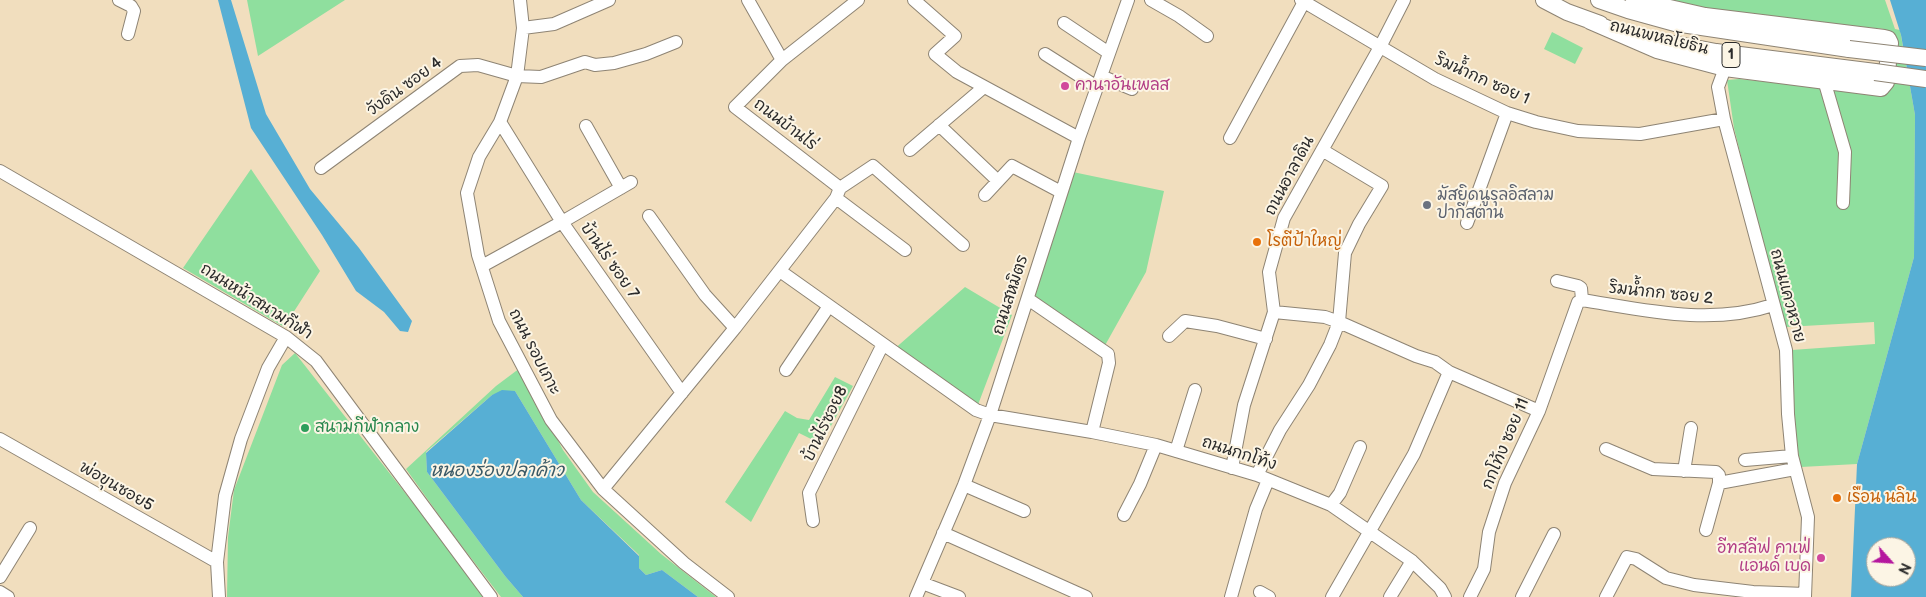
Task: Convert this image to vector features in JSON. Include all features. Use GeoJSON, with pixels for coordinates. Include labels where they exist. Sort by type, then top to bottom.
{"type":"FeatureCollection","features":[{"type":"Feature","properties":{"kind":"main road","name":"ถนนพหลโยธิน"},"geometry":{"type":"LineString","coordinates":[[1544,0],[1590,21],[1661,42],[1716,52],[1926,79]]}},
{"type":"Feature","properties":{"kind":"main road","name":"ถนนพหลโยธิน"},"geometry":{"type":"LineString","coordinates":[[1599,0],[1675,23],[1849,49],[1926,58]]}},
{"type":"Feature","properties":{"kind":"main road"},"geometry":{"type":"LineString","coordinates":[[1590,21],[1657,50],[1725,68],[1881,88],[1886,82],[1890,42],[1888,39],[1705,16],[1634,0]]}},
{"type":"Feature","properties":{"kind":"street"},"geometry":{"type":"LineString","coordinates":[[119,0],[131,6],[134,11],[128,34]]}},
{"type":"Feature","properties":{"kind":"street","name":"ถนน รอบเกาะ"},"geometry":{"type":"LineString","coordinates":[[520,0],[523,28],[517,76],[500,122],[479,157],[467,193],[482,266],[498,322],[551,420],[603,489],[684,563],[728,597]]}},
{"type":"Feature","properties":{"kind":"street"},"geometry":{"type":"LineString","coordinates":[[523,28],[554,24],[609,0]]}},
{"type":"Feature","properties":{"kind":"street"},"geometry":{"type":"LineString","coordinates":[[748,0],[782,60]]}},
{"type":"Feature","properties":{"kind":"street"},"geometry":{"type":"LineString","coordinates":[[914,0],[955,36],[936,54],[957,72],[1078,138]]}},
{"type":"Feature","properties":{"kind":"street","name":"ถนนสหมิตร"},"geometry":{"type":"LineString","coordinates":[[916,597],[964,485],[990,414],[1078,138],[1128,0]]}},
{"type":"Feature","properties":{"kind":"street"},"geometry":{"type":"LineString","coordinates":[[1151,0],[1179,16],[1207,36]]}},
{"type":"Feature","properties":{"kind":"street","name":"ถนนอาลาดิน"},"geometry":{"type":"LineString","coordinates":[[1232,468],[1244,405],[1274,312],[1269,272],[1284,218],[1380,47],[1404,0]]}},
{"type":"Feature","properties":{"kind":"street","name":"ถนนบ้านไร่"},"geometry":{"type":"LineString","coordinates":[[838,193],[735,107],[782,60],[856,1]]}},
{"type":"Feature","properties":{"kind":"street"},"geometry":{"type":"LineString","coordinates":[[1230,138],[1302,1]]}},
{"type":"Feature","properties":{"kind":"street","name":"ริมน้ำกก ซอย 1"},"geometry":{"type":"LineString","coordinates":[[1302,1],[1434,79],[1507,113],[1536,122],[1578,130],[1640,134],[1724,120]]}},
{"type":"Feature","properties":{"kind":"street"},"geometry":{"type":"LineString","coordinates":[[1064,23],[1109,53]]}},
{"type":"Feature","properties":{"kind":"street","name":"วังดิน ซอย 4"},"geometry":{"type":"LineString","coordinates":[[321,168],[460,66],[478,65],[517,76],[541,77],[585,62],[596,65],[622,61],[676,42]]}},
{"type":"Feature","properties":{"kind":"street"},"geometry":{"type":"LineString","coordinates":[[1045,54],[1099,81],[1132,89]]}},
{"type":"Feature","properties":{"kind":"street","name":"ถนนแควหวาย"},"geometry":{"type":"LineString","coordinates":[[1725,68],[1718,87],[1724,120],[1786,350],[1788,414],[1792,456],[1808,517],[1805,595]]}},
{"type":"Feature","properties":{"kind":"street"},"geometry":{"type":"LineString","coordinates":[[1824,80],[1845,152],[1843,203]]}},
{"type":"Feature","properties":{"kind":"street"},"geometry":{"type":"LineString","coordinates":[[910,150],[984,87]]}},
{"type":"Feature","properties":{"kind":"street"},"geometry":{"type":"LineString","coordinates":[[1467,223],[1507,113]]}},
{"type":"Feature","properties":{"kind":"street"},"geometry":{"type":"LineString","coordinates":[[500,122],[562,222],[626,185],[586,126]]}},
{"type":"Feature","properties":{"kind":"street"},"geometry":{"type":"LineString","coordinates":[[939,125],[998,181]]}},
{"type":"Feature","properties":{"kind":"street"},"geometry":{"type":"LineString","coordinates":[[1232,597],[1256,509],[1262,478],[1280,430],[1309,386],[1330,346],[1339,322],[1345,253],[1359,224],[1382,186],[1322,150]]}},
{"type":"Feature","properties":{"kind":"street"},"geometry":{"type":"LineString","coordinates":[[603,489],[735,328],[838,193],[873,166],[963,245]]}},
{"type":"Feature","properties":{"kind":"street"},"geometry":{"type":"LineString","coordinates":[[984,195],[1012,166],[1061,192]]}},
{"type":"Feature","properties":{"kind":"street","name":"ถนนหน้าสนามกีฬา"},"geometry":{"type":"LineString","coordinates":[[0,171],[286,337],[316,361],[491,597]]}},
{"type":"Feature","properties":{"kind":"street"},"geometry":{"type":"LineString","coordinates":[[838,193],[905,250]]}},
{"type":"Feature","properties":{"kind":"street"},"geometry":{"type":"LineString","coordinates":[[649,216],[706,296],[735,328]]}},
{"type":"Feature","properties":{"kind":"street","name":"บ้านไร่ ซอย 7"},"geometry":{"type":"LineString","coordinates":[[482,266],[562,222],[682,393]]}},
{"type":"Feature","properties":{"kind":"street"},"geometry":{"type":"LineString","coordinates":[[780,271],[976,410],[990,414]]}},
{"type":"Feature","properties":{"kind":"street"},"geometry":{"type":"LineString","coordinates":[[1557,281],[1581,288],[1579,302]]}},
{"type":"Feature","properties":{"kind":"street"},"geometry":{"type":"LineString","coordinates":[[1028,298],[1108,354],[1108,363],[1092,432]]}},
{"type":"Feature","properties":{"kind":"street","name":"ริมน้ำกก ซอย 2"},"geometry":{"type":"LineString","coordinates":[[1579,302],[1672,314],[1717,317],[1753,312],[1773,305]]}},
{"type":"Feature","properties":{"kind":"street","name":"กกโท้ง ซอย 11"},"geometry":{"type":"LineString","coordinates":[[1470,597],[1484,569],[1489,532],[1506,483],[1538,411],[1579,302]]}},
{"type":"Feature","properties":{"kind":"street"},"geometry":{"type":"LineString","coordinates":[[786,370],[829,306]]}},
{"type":"Feature","properties":{"kind":"street"},"geometry":{"type":"LineString","coordinates":[[1274,312],[1325,317],[1339,322],[1416,356],[1435,362],[1448,372],[1538,411]]}},
{"type":"Feature","properties":{"kind":"street"},"geometry":{"type":"LineString","coordinates":[[1169,336],[1185,321],[1217,326],[1266,339]]}},
{"type":"Feature","properties":{"kind":"street"},"geometry":{"type":"LineString","coordinates":[[219,597],[217,562],[225,496],[240,439],[268,368],[286,337]]}},
{"type":"Feature","properties":{"kind":"street","name":"บ้านไร่ซอย8"},"geometry":{"type":"LineString","coordinates":[[812,521],[809,493],[883,344]]}},
{"type":"Feature","properties":{"kind":"street"},"geometry":{"type":"LineString","coordinates":[[1332,597],[1414,454],[1448,372]]}},
{"type":"Feature","properties":{"kind":"street"},"geometry":{"type":"LineString","coordinates":[[1176,451],[1195,390]]}},
{"type":"Feature","properties":{"kind":"street","name":"ถนนกกโท้ง"},"geometry":{"type":"LineString","coordinates":[[990,414],[1156,445],[1262,478],[1331,505],[1412,561],[1440,588],[1445,597]]}},
{"type":"Feature","properties":{"kind":"street"},"geometry":{"type":"LineString","coordinates":[[1684,471],[1691,428]]}},
{"type":"Feature","properties":{"kind":"street","name":"พ่อขุนซอย5"},"geometry":{"type":"LineString","coordinates":[[0,440],[217,562]]}},
{"type":"Feature","properties":{"kind":"street"},"geometry":{"type":"LineString","coordinates":[[1124,515],[1140,484],[1156,445]]}},
{"type":"Feature","properties":{"kind":"street"},"geometry":{"type":"LineString","coordinates":[[1331,505],[1340,493],[1360,447]]}},
{"type":"Feature","properties":{"kind":"street"},"geometry":{"type":"LineString","coordinates":[[1606,449],[1653,469],[1716,472],[1719,475],[1719,483],[1706,530]]}},
{"type":"Feature","properties":{"kind":"street"},"geometry":{"type":"LineString","coordinates":[[1745,460],[1792,456]]}},
{"type":"Feature","properties":{"kind":"street"},"geometry":{"type":"LineString","coordinates":[[1719,483],[1796,469]]}},
{"type":"Feature","properties":{"kind":"street"},"geometry":{"type":"LineString","coordinates":[[964,485],[1024,511]]}},
{"type":"Feature","properties":{"kind":"street"},"geometry":{"type":"LineString","coordinates":[[0,577],[30,528]]}},
{"type":"Feature","properties":{"kind":"street"},"geometry":{"type":"LineString","coordinates":[[943,533],[1086,597]]}},
{"type":"Feature","properties":{"kind":"street"},"geometry":{"type":"LineString","coordinates":[[1522,597],[1554,534]]}},
{"type":"Feature","properties":{"kind":"street"},"geometry":{"type":"LineString","coordinates":[[1606,597],[1627,557],[1636,559],[1666,578],[1694,585],[1753,592],[1805,595]]}},
{"type":"Feature","properties":{"kind":"street"},"geometry":{"type":"LineString","coordinates":[[1390,597],[1412,561]]}},
{"type":"Feature","properties":{"kind":"street"},"geometry":{"type":"LineString","coordinates":[[922,583],[959,597]]}},
{"type":"Feature","properties":{"kind":"street"},"geometry":{"type":"LineString","coordinates":[[0,592],[8,597]]}},
{"type":"Feature","properties":{"kind":"green space"},"geometry":{"type":"Polygon","coordinates":[[[247,0],[345,0],[258,56],[247,0]]]}},
{"type":"Feature","properties":{"kind":"green space"},"geometry":{"type":"Polygon","coordinates":[[[1661,0],[1885,0],[1895,29],[1900,30],[1915,115],[1914,257],[1857,464],[1801,467],[1793,424],[1792,350],[1875,344],[1874,322],[1786,327],[1775,293],[1734,128],[1727,80],[1739,79],[1883,94],[1891,36],[1884,29],[1706,11],[1661,0]]]}},
{"type":"Feature","properties":{"kind":"green space"},"geometry":{"type":"Polygon","coordinates":[[[1552,32],[1583,48],[1575,64],[1544,49],[1552,32]]]}},
{"type":"Feature","properties":{"kind":"green space"},"geometry":{"type":"Polygon","coordinates":[[[251,169],[320,271],[284,327],[183,268],[251,169]]]}},
{"type":"Feature","properties":{"kind":"green space"},"geometry":{"type":"Polygon","coordinates":[[[1068,171],[1164,191],[1146,272],[1103,349],[1028,299],[1068,171]]]}},
{"type":"Feature","properties":{"kind":"green space"},"geometry":{"type":"Polygon","coordinates":[[[965,287],[1012,315],[976,410],[892,351],[965,287]]]}},
{"type":"Feature","properties":{"kind":"green space","name":"สนามกีฬากลาง"},"geometry":{"type":"Polygon","coordinates":[[[295,353],[487,597],[227,597],[228,537],[234,490],[282,365],[295,353]]]}},
{"type":"Feature","properties":{"kind":"green space"},"geometry":{"type":"Polygon","coordinates":[[[520,368],[563,450],[593,492],[661,554],[716,597],[698,597],[662,570],[646,575],[639,568],[639,555],[581,500],[515,391],[492,395],[426,452],[427,472],[523,597],[501,597],[406,469],[496,386],[520,368]]]}},
{"type":"Feature","properties":{"kind":"green space"},"geometry":{"type":"Polygon","coordinates":[[[835,377],[853,386],[821,444],[799,433],[751,522],[725,502],[785,411],[797,418],[809,420],[835,377]]]}},
{"type":"Feature","properties":{"kind":"water"},"geometry":{"type":"Polygon","coordinates":[[[218,0],[231,0],[266,114],[310,189],[359,248],[412,321],[408,332],[400,331],[384,312],[356,291],[322,235],[251,128],[218,0]]]}},
{"type":"Feature","properties":{"kind":"water"},"geometry":{"type":"Polygon","coordinates":[[[1890,0],[1926,0],[1926,597],[1851,597],[1857,464],[1914,257],[1915,115],[1901,35],[1890,0]]]}},
{"type":"Feature","properties":{"kind":"water","name":"หนองร่องปลาค้าว"},"geometry":{"type":"Polygon","coordinates":[[[502,390],[515,391],[581,500],[639,556],[639,568],[646,575],[662,570],[698,597],[523,597],[427,472],[426,453],[492,395],[502,390]]]}},
{"type":"Feature","properties":{"kind":"place","name":"คานาอันเพลส"},"geometry":{"type":"Point","coordinates":[1065,86]}},
{"type":"Feature","properties":{"kind":"place","name":"มัสยิดนูรุลอิสลาม ปากีสตาน"},"geometry":{"type":"Point","coordinates":[1427,205]}},
{"type":"Feature","properties":{"kind":"place","name":"โรตีป้าใหญ่"},"geometry":{"type":"Point","coordinates":[1257,242]}},
{"type":"Feature","properties":{"kind":"place","name":"สนามกีฬากลาง"},"geometry":{"type":"Point","coordinates":[305,428]}},
{"type":"Feature","properties":{"kind":"place","name":"เรือน นลิน"},"geometry":{"type":"Point","coordinates":[1837,498]}},
{"type":"Feature","properties":{"kind":"place","name":"อีทสลีฟ คาเฟ่ แอนด์ เบด"},"geometry":{"type":"Point","coordinates":[1821,558]}}]}
